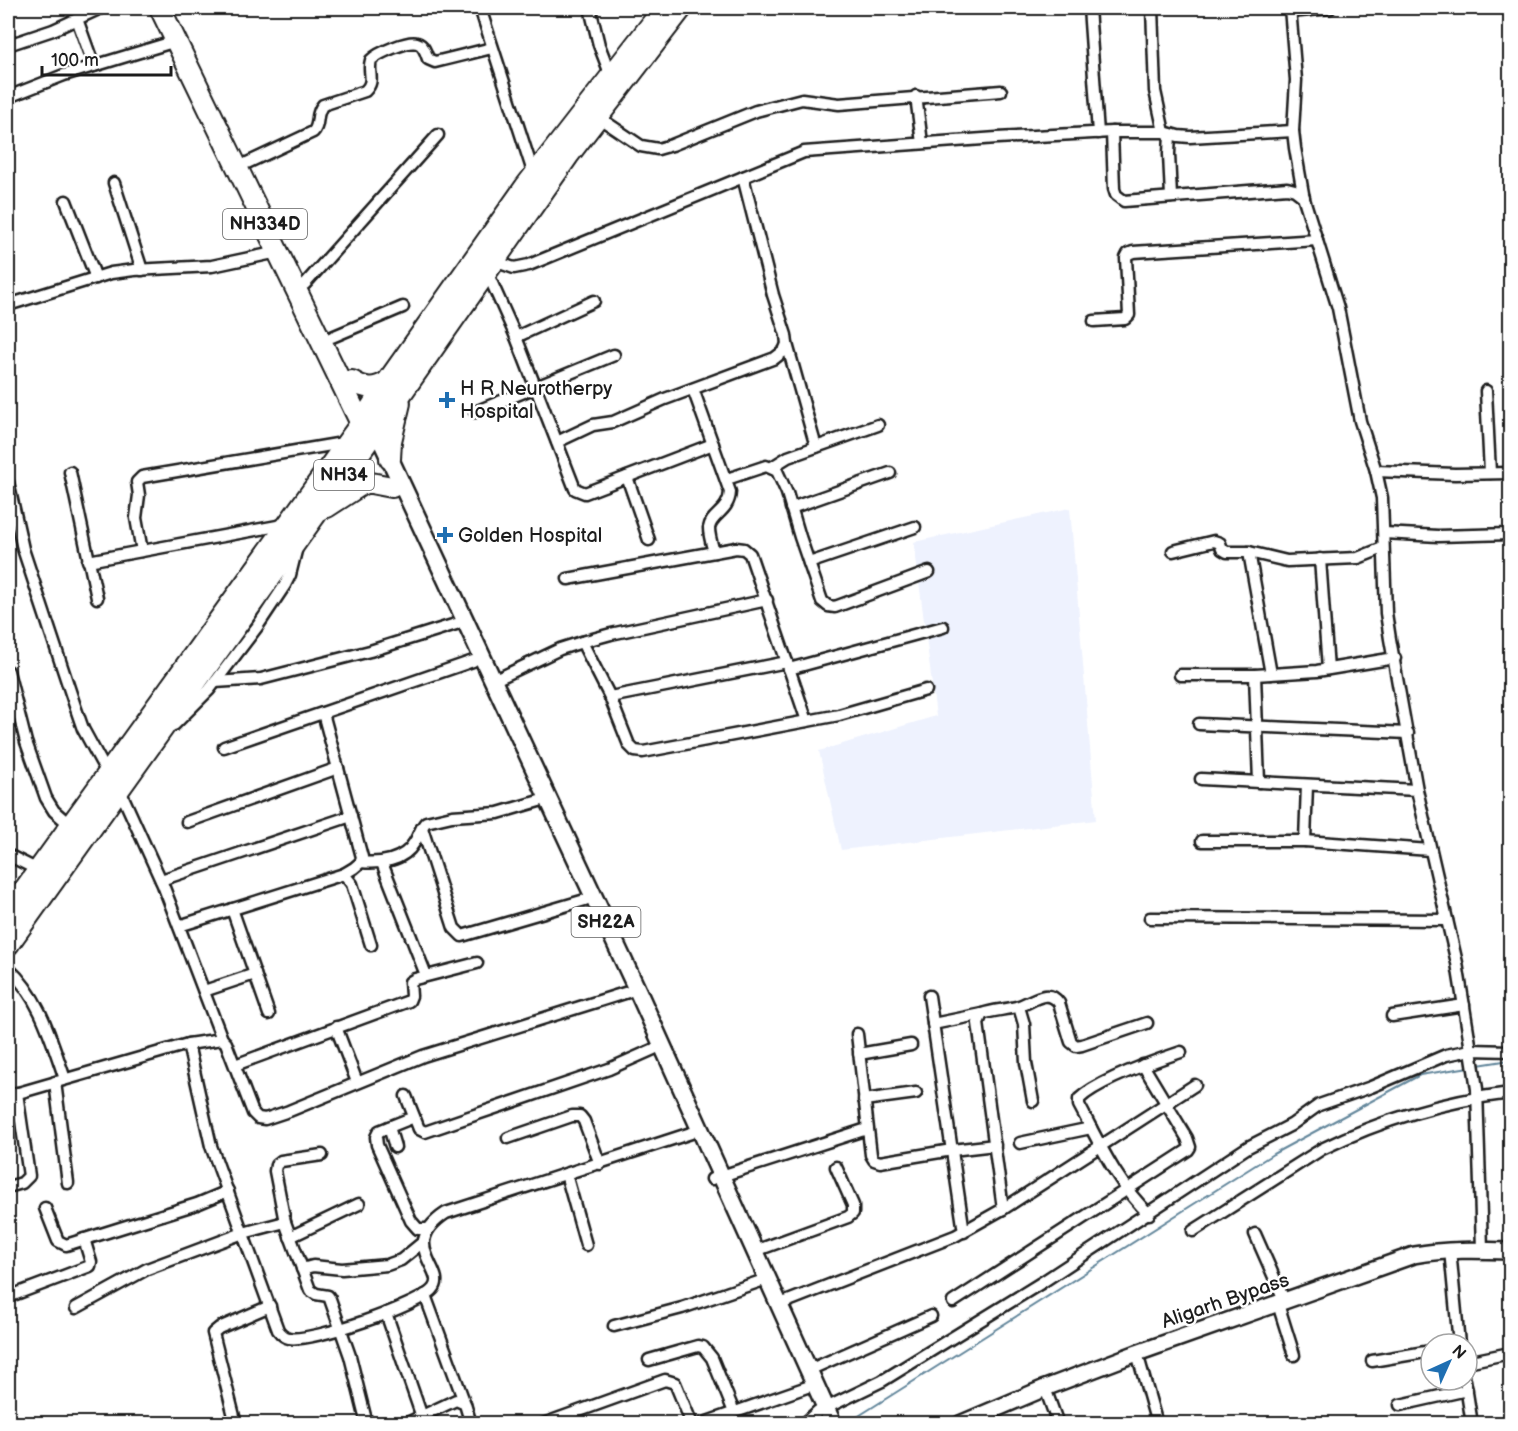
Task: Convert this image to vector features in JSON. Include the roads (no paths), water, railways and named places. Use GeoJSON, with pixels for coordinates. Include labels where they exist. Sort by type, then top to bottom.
{"type":"FeatureCollection","features":[{"type":"Feature","properties":{"kind":"highway","name":"NH334D"},"geometry":{"type":"LineString","coordinates":[[160,8],[176,41],[194,65],[247,164],[332,338],[350,387]]}},
{"type":"Feature","properties":{"kind":"highway","name":"NH334D"},"geometry":{"type":"LineString","coordinates":[[174,8],[194,65],[278,252],[369,426]]}},
{"type":"Feature","properties":{"kind":"highway","name":"NH34"},"geometry":{"type":"LineString","coordinates":[[8,945],[113,781],[294,530],[313,518],[369,426],[387,382],[534,175],[663,8]]}},
{"type":"Feature","properties":{"kind":"highway","name":"NH34"},"geometry":{"type":"LineString","coordinates":[[8,912],[70,825],[145,752],[294,530],[325,474],[406,387],[568,156],[682,8]]}},
{"type":"Feature","properties":{"kind":"highway"},"geometry":{"type":"LineString","coordinates":[[325,474],[345,421],[350,387],[373,388],[387,382]]}},
{"type":"Feature","properties":{"kind":"highway"},"geometry":{"type":"LineString","coordinates":[[390,459],[393,433],[406,387]]}},
{"type":"Feature","properties":{"kind":"highway"},"geometry":{"type":"LineString","coordinates":[[313,518],[364,483],[392,487]]}},
{"type":"Feature","properties":{"kind":"main road","name":"SH22A"},"geometry":{"type":"LineString","coordinates":[[369,426],[390,459],[640,996],[807,1388],[826,1417]]}},
{"type":"Feature","properties":{"kind":"main road","name":"SH22A"},"geometry":{"type":"LineString","coordinates":[[369,426],[392,487],[628,992],[691,1133],[755,1251],[762,1280],[778,1305],[809,1370],[826,1417]]}},
{"type":"Feature","properties":{"kind":"main road","name":"Aligarh Bypass"},"geometry":{"type":"LineString","coordinates":[[960,1424],[1137,1353],[1414,1255],[1482,1249],[1510,1251]]}},
{"type":"Feature","properties":{"kind":"street"},"geometry":{"type":"LineString","coordinates":[[8,45],[53,30],[101,8]]}},
{"type":"Feature","properties":{"kind":"street"},"geometry":{"type":"LineString","coordinates":[[480,8],[534,175]]}},
{"type":"Feature","properties":{"kind":"street"},"geometry":{"type":"LineString","coordinates":[[590,8],[599,45],[611,76]]}},
{"type":"Feature","properties":{"kind":"street"},"geometry":{"type":"LineString","coordinates":[[1089,8],[1098,133]]}},
{"type":"Feature","properties":{"kind":"street"},"geometry":{"type":"LineString","coordinates":[[1152,8],[1155,91],[1167,133],[1171,197]]}},
{"type":"Feature","properties":{"kind":"street"},"geometry":{"type":"LineString","coordinates":[[1330,8],[1291,10],[1296,80],[1293,131],[1304,197],[1338,308],[1360,422],[1382,498],[1386,613],[1417,790],[1457,963],[1477,1093],[1482,1249]]}},
{"type":"Feature","properties":{"kind":"street"},"geometry":{"type":"LineString","coordinates":[[77,19],[94,66]]}},
{"type":"Feature","properties":{"kind":"street"},"geometry":{"type":"LineString","coordinates":[[8,97],[94,66],[176,41]]}},
{"type":"Feature","properties":{"kind":"street"},"geometry":{"type":"LineString","coordinates":[[247,164],[317,129],[319,110],[323,105],[365,91],[372,80],[369,65],[371,60],[385,51],[414,42],[424,48],[428,59],[435,62],[492,48]]}},
{"type":"Feature","properties":{"kind":"street"},"geometry":{"type":"LineString","coordinates":[[598,117],[641,146],[658,149],[672,146],[756,111],[802,99],[839,104],[916,96],[1001,91]]}},
{"type":"Feature","properties":{"kind":"street"},"geometry":{"type":"LineString","coordinates":[[916,96],[922,143]]}},
{"type":"Feature","properties":{"kind":"street"},"geometry":{"type":"LineString","coordinates":[[713,444],[585,493],[575,489],[490,266],[514,268],[529,265],[804,152],[1112,132],[1167,133],[1190,137],[1293,131]]}},
{"type":"Feature","properties":{"kind":"street"},"geometry":{"type":"LineString","coordinates":[[1112,132],[1114,189],[1119,199],[1124,201],[1287,188],[1295,190],[1304,197]]}},
{"type":"Feature","properties":{"kind":"street"},"geometry":{"type":"LineString","coordinates":[[305,284],[438,135]]}},
{"type":"Feature","properties":{"kind":"street"},"geometry":{"type":"LineString","coordinates":[[743,177],[816,447]]}},
{"type":"Feature","properties":{"kind":"street"},"geometry":{"type":"LineString","coordinates":[[114,183],[142,270]]}},
{"type":"Feature","properties":{"kind":"street"},"geometry":{"type":"LineString","coordinates":[[66,201],[96,278]]}},
{"type":"Feature","properties":{"kind":"street"},"geometry":{"type":"LineString","coordinates":[[1094,321],[1125,319],[1129,315],[1126,258],[1128,254],[1317,240]]}},
{"type":"Feature","properties":{"kind":"street"},"geometry":{"type":"LineString","coordinates":[[8,305],[111,273],[212,266],[278,252]]}},
{"type":"Feature","properties":{"kind":"street"},"geometry":{"type":"LineString","coordinates":[[516,337],[594,301]]}},
{"type":"Feature","properties":{"kind":"street"},"geometry":{"type":"LineString","coordinates":[[332,338],[403,307]]}},
{"type":"Feature","properties":{"kind":"street"},"geometry":{"type":"LineString","coordinates":[[556,442],[775,358],[784,351],[787,344]]}},
{"type":"Feature","properties":{"kind":"street"},"geometry":{"type":"LineString","coordinates":[[475,412],[614,355]]}},
{"type":"Feature","properties":{"kind":"street"},"geometry":{"type":"LineString","coordinates":[[693,389],[727,479],[729,500],[710,525],[709,532],[714,552]]}},
{"type":"Feature","properties":{"kind":"street"},"geometry":{"type":"LineString","coordinates":[[1486,391],[1490,473]]}},
{"type":"Feature","properties":{"kind":"street"},"geometry":{"type":"LineString","coordinates":[[772,467],[788,457],[878,425]]}},
{"type":"Feature","properties":{"kind":"street"},"geometry":{"type":"LineString","coordinates":[[142,551],[136,518],[139,495],[137,482],[142,477],[337,444]]}},
{"type":"Feature","properties":{"kind":"street"},"geometry":{"type":"LineString","coordinates":[[727,479],[766,466],[777,471],[822,601],[828,606],[835,607],[929,572]]}},
{"type":"Feature","properties":{"kind":"street"},"geometry":{"type":"LineString","coordinates":[[1376,471],[1510,473]]}},
{"type":"Feature","properties":{"kind":"street"},"geometry":{"type":"LineString","coordinates":[[70,472],[97,598]]}},
{"type":"Feature","properties":{"kind":"street"},"geometry":{"type":"LineString","coordinates":[[791,508],[890,473]]}},
{"type":"Feature","properties":{"kind":"street"},"geometry":{"type":"LineString","coordinates":[[627,477],[650,540]]}},
{"type":"Feature","properties":{"kind":"street"},"geometry":{"type":"LineString","coordinates":[[8,482],[12,527],[83,729],[113,781],[161,880],[222,1039],[226,1043],[253,1113],[258,1118],[265,1119],[290,1111],[423,1056],[628,992]]}},
{"type":"Feature","properties":{"kind":"street"},"geometry":{"type":"LineString","coordinates":[[809,563],[915,527]]}},
{"type":"Feature","properties":{"kind":"street"},"geometry":{"type":"LineString","coordinates":[[88,561],[142,551],[294,530],[290,575],[257,627],[196,704],[145,752]]}},
{"type":"Feature","properties":{"kind":"street"},"geometry":{"type":"LineString","coordinates":[[1384,533],[1438,536],[1510,534]]}},
{"type":"Feature","properties":{"kind":"street"},"geometry":{"type":"LineString","coordinates":[[1173,551],[1214,541],[1220,543],[1222,549],[1227,552],[1249,552],[1287,561],[1358,558],[1383,548]]}},
{"type":"Feature","properties":{"kind":"street"},"geometry":{"type":"LineString","coordinates":[[568,579],[736,548],[744,549],[750,554],[767,600],[807,721]]}},
{"type":"Feature","properties":{"kind":"street"},"geometry":{"type":"LineString","coordinates":[[1249,552],[1271,674]]}},
{"type":"Feature","properties":{"kind":"street"},"geometry":{"type":"LineString","coordinates":[[1320,560],[1328,669]]}},
{"type":"Feature","properties":{"kind":"street"},"geometry":{"type":"LineString","coordinates":[[493,681],[560,649],[582,642],[767,600]]}},
{"type":"Feature","properties":{"kind":"street"},"geometry":{"type":"LineString","coordinates":[[215,682],[261,679],[370,651],[456,624]]}},
{"type":"Feature","properties":{"kind":"street"},"geometry":{"type":"LineString","coordinates":[[610,697],[788,665],[943,627]]}},
{"type":"Feature","properties":{"kind":"street"},"geometry":{"type":"LineString","coordinates":[[582,642],[610,697],[623,733],[635,751],[643,752],[850,713],[926,690]]}},
{"type":"Feature","properties":{"kind":"street"},"geometry":{"type":"LineString","coordinates":[[1180,675],[1271,674],[1328,669],[1395,658]]}},
{"type":"Feature","properties":{"kind":"street"},"geometry":{"type":"LineString","coordinates":[[224,747],[473,662]]}},
{"type":"Feature","properties":{"kind":"street"},"geometry":{"type":"LineString","coordinates":[[8,670],[26,742],[46,798],[54,811],[70,825]]}},
{"type":"Feature","properties":{"kind":"street"},"geometry":{"type":"LineString","coordinates":[[1256,675],[1259,782]]}},
{"type":"Feature","properties":{"kind":"street"},"geometry":{"type":"LineString","coordinates":[[323,713],[361,862]]}},
{"type":"Feature","properties":{"kind":"street"},"geometry":{"type":"LineString","coordinates":[[1199,724],[1408,733]]}},
{"type":"Feature","properties":{"kind":"street"},"geometry":{"type":"LineString","coordinates":[[187,822],[338,768]]}},
{"type":"Feature","properties":{"kind":"street"},"geometry":{"type":"LineString","coordinates":[[1201,779],[1417,790]]}},
{"type":"Feature","properties":{"kind":"street"},"geometry":{"type":"LineString","coordinates":[[1305,841],[1307,785]]}},
{"type":"Feature","properties":{"kind":"street"},"geometry":{"type":"LineString","coordinates":[[179,926],[344,874],[361,862],[382,863],[401,855],[412,847],[426,822],[452,816],[498,813],[539,801]]}},
{"type":"Feature","properties":{"kind":"street"},"geometry":{"type":"LineString","coordinates":[[161,880],[351,816]]}},
{"type":"Feature","properties":{"kind":"street"},"geometry":{"type":"LineString","coordinates":[[422,828],[454,928],[462,936],[585,900]]}},
{"type":"Feature","properties":{"kind":"street"},"geometry":{"type":"LineString","coordinates":[[1202,841],[1305,841],[1430,850]]}},
{"type":"Feature","properties":{"kind":"street"},"geometry":{"type":"LineString","coordinates":[[8,855],[38,870]]}},
{"type":"Feature","properties":{"kind":"street"},"geometry":{"type":"LineString","coordinates":[[382,863],[426,975]]}},
{"type":"Feature","properties":{"kind":"street"},"geometry":{"type":"LineString","coordinates":[[344,874],[352,884],[370,945]]}},
{"type":"Feature","properties":{"kind":"street"},"geometry":{"type":"LineString","coordinates":[[232,909],[270,1014]]}},
{"type":"Feature","properties":{"kind":"street"},"geometry":{"type":"LineString","coordinates":[[1150,918],[1447,920]]}},
{"type":"Feature","properties":{"kind":"street"},"geometry":{"type":"LineString","coordinates":[[235,1065],[409,1001],[410,982],[415,978],[477,963]]}},
{"type":"Feature","properties":{"kind":"street"},"geometry":{"type":"LineString","coordinates":[[8,968],[35,1002],[60,1081],[68,1182]]}},
{"type":"Feature","properties":{"kind":"street"},"geometry":{"type":"LineString","coordinates":[[204,991],[255,974]]}},
{"type":"Feature","properties":{"kind":"street"},"geometry":{"type":"LineString","coordinates":[[929,996],[964,1232]]}},
{"type":"Feature","properties":{"kind":"street"},"geometry":{"type":"LineString","coordinates":[[933,1024],[1019,1006],[1041,996],[1055,998],[1059,1003],[1071,1042],[1076,1046],[1147,1023]]}},
{"type":"Feature","properties":{"kind":"street"},"geometry":{"type":"LineString","coordinates":[[1392,1016],[1464,1005]]}},
{"type":"Feature","properties":{"kind":"street"},"geometry":{"type":"LineString","coordinates":[[1019,1006],[1024,1024],[1026,1063],[1033,1101]]}},
{"type":"Feature","properties":{"kind":"street"},"geometry":{"type":"LineString","coordinates":[[982,1014],[978,1023],[1003,1209]]}},
{"type":"Feature","properties":{"kind":"street"},"geometry":{"type":"LineString","coordinates":[[336,1027],[357,1082]]}},
{"type":"Feature","properties":{"kind":"street"},"geometry":{"type":"LineString","coordinates":[[858,1034],[867,1129],[871,1155],[874,1160],[880,1162],[995,1145]]}},
{"type":"Feature","properties":{"kind":"street"},"geometry":{"type":"LineString","coordinates":[[8,1187],[22,1183],[29,1176],[12,1095],[188,1044],[222,1039]]}},
{"type":"Feature","properties":{"kind":"street"},"geometry":{"type":"LineString","coordinates":[[188,1044],[211,1146],[278,1330],[282,1335],[297,1338],[342,1329],[426,1295],[436,1283],[423,1242]]}},
{"type":"Feature","properties":{"kind":"street"},"geometry":{"type":"LineString","coordinates":[[859,1054],[911,1045]]}},
{"type":"Feature","properties":{"kind":"street"},"geometry":{"type":"LineString","coordinates":[[406,1096],[419,1129],[425,1132],[609,1069],[654,1050]]}},
{"type":"Feature","properties":{"kind":"street"},"geometry":{"type":"LineString","coordinates":[[804,1424],[826,1417],[1149,1214],[1248,1148],[1291,1125],[1319,1105],[1371,1087],[1434,1059],[1510,1051]]}},
{"type":"Feature","properties":{"kind":"street"},"geometry":{"type":"LineString","coordinates":[[1149,1214],[1127,1189],[1091,1128],[1079,1105],[1079,1099],[1092,1090],[1143,1065],[1181,1052]]}},
{"type":"Feature","properties":{"kind":"street"},"geometry":{"type":"LineString","coordinates":[[953,1302],[1185,1152],[1190,1146],[1143,1065]]}},
{"type":"Feature","properties":{"kind":"street"},"geometry":{"type":"LineString","coordinates":[[778,1305],[964,1232],[1195,1085]]}},
{"type":"Feature","properties":{"kind":"street"},"geometry":{"type":"LineString","coordinates":[[864,1100],[916,1093]]}},
{"type":"Feature","properties":{"kind":"street"},"geometry":{"type":"LineString","coordinates":[[1193,1231],[1322,1149],[1342,1139],[1477,1093],[1510,1093]]}},
{"type":"Feature","properties":{"kind":"street"},"geometry":{"type":"LineString","coordinates":[[507,1138],[572,1116],[580,1116],[600,1164]]}},
{"type":"Feature","properties":{"kind":"street"},"geometry":{"type":"LineString","coordinates":[[414,1117],[376,1134],[377,1145],[414,1226],[418,1229],[428,1229]]}},
{"type":"Feature","properties":{"kind":"street"},"geometry":{"type":"LineString","coordinates":[[389,1127],[395,1147]]}},
{"type":"Feature","properties":{"kind":"street"},"geometry":{"type":"LineString","coordinates":[[1020,1143],[1091,1128]]}},
{"type":"Feature","properties":{"kind":"street"},"geometry":{"type":"LineString","coordinates":[[716,1177],[867,1129]]}},
{"type":"Feature","properties":{"kind":"street"},"geometry":{"type":"LineString","coordinates":[[302,1269],[313,1266],[342,1269],[387,1265],[401,1260],[423,1242],[432,1223],[446,1213],[691,1133]]}},
{"type":"Feature","properties":{"kind":"street"},"geometry":{"type":"LineString","coordinates":[[322,1155],[280,1161],[275,1171],[285,1222],[302,1269],[313,1293],[328,1296],[342,1329],[367,1424]]}},
{"type":"Feature","properties":{"kind":"street"},"geometry":{"type":"LineString","coordinates":[[755,1251],[848,1217],[853,1213],[853,1205],[836,1167]]}},
{"type":"Feature","properties":{"kind":"street"},"geometry":{"type":"LineString","coordinates":[[566,1174],[585,1245]]}},
{"type":"Feature","properties":{"kind":"street"},"geometry":{"type":"LineString","coordinates":[[45,1208],[56,1235],[62,1244],[66,1245],[197,1204],[228,1191]]}},
{"type":"Feature","properties":{"kind":"street"},"geometry":{"type":"LineString","coordinates":[[290,1237],[359,1204]]}},
{"type":"Feature","properties":{"kind":"street"},"geometry":{"type":"LineString","coordinates":[[76,1308],[147,1269],[243,1233],[285,1222]]}},
{"type":"Feature","properties":{"kind":"street"},"geometry":{"type":"LineString","coordinates":[[1255,1234],[1282,1303],[1294,1355]]}},
{"type":"Feature","properties":{"kind":"street"},"geometry":{"type":"LineString","coordinates":[[8,1297],[90,1266],[91,1262],[84,1239]]}},
{"type":"Feature","properties":{"kind":"street"},"geometry":{"type":"LineString","coordinates":[[1450,1251],[1458,1332]]}},
{"type":"Feature","properties":{"kind":"street"},"geometry":{"type":"LineString","coordinates":[[614,1326],[682,1308],[762,1280]]}},
{"type":"Feature","properties":{"kind":"street"},"geometry":{"type":"LineString","coordinates":[[426,1295],[471,1424]]}},
{"type":"Feature","properties":{"kind":"street"},"geometry":{"type":"LineString","coordinates":[[236,1424],[213,1333],[219,1328],[270,1306]]}},
{"type":"Feature","properties":{"kind":"street"},"geometry":{"type":"LineString","coordinates":[[386,1313],[421,1414]]}},
{"type":"Feature","properties":{"kind":"street"},"geometry":{"type":"LineString","coordinates":[[809,1370],[931,1316]]}},
{"type":"Feature","properties":{"kind":"street"},"geometry":{"type":"LineString","coordinates":[[649,1360],[698,1346],[703,1347],[712,1358],[734,1412]]}},
{"type":"Feature","properties":{"kind":"street"},"geometry":{"type":"LineString","coordinates":[[1137,1353],[1158,1424]]}},
{"type":"Feature","properties":{"kind":"street"},"geometry":{"type":"LineString","coordinates":[[1372,1361],[1419,1353]]}},
{"type":"Feature","properties":{"kind":"street"},"geometry":{"type":"LineString","coordinates":[[1479,1359],[1510,1353]]}},
{"type":"Feature","properties":{"kind":"street"},"geometry":{"type":"LineString","coordinates":[[543,1424],[670,1380],[678,1387],[692,1424]]}},
{"type":"Feature","properties":{"kind":"street"},"geometry":{"type":"LineString","coordinates":[[701,1424],[807,1388]]}},
{"type":"Feature","properties":{"kind":"street"},"geometry":{"type":"LineString","coordinates":[[1045,1388],[1058,1424]]}},
{"type":"Feature","properties":{"kind":"street"},"geometry":{"type":"LineString","coordinates":[[1400,1405],[1443,1392]]}},
{"type":"Feature","properties":{"kind":"street"},"geometry":{"type":"LineString","coordinates":[[1467,1392],[1472,1424]]}},
{"type":"Feature","properties":{"kind":"street"},"geometry":{"type":"LineString","coordinates":[[405,1424],[451,1401],[456,1400],[465,1404]]}},
{"type":"Feature","properties":{"kind":"waterway"},"geometry":{"type":"LineString","coordinates":[[1478,1065],[1510,1060]]}},
{"type":"Feature","properties":{"kind":"waterway"},"geometry":{"type":"LineString","coordinates":[[846,1424],[1273,1154],[1420,1075],[1469,1067]]}},
{"type":"Feature","properties":{"kind":"place","name":"H R Neurotherpy Hospital"},"geometry":{"type":"Point","coordinates":[447,400]}},
{"type":"Feature","properties":{"kind":"place","name":"Golden Hospital"},"geometry":{"type":"Point","coordinates":[445,535]}}]}
